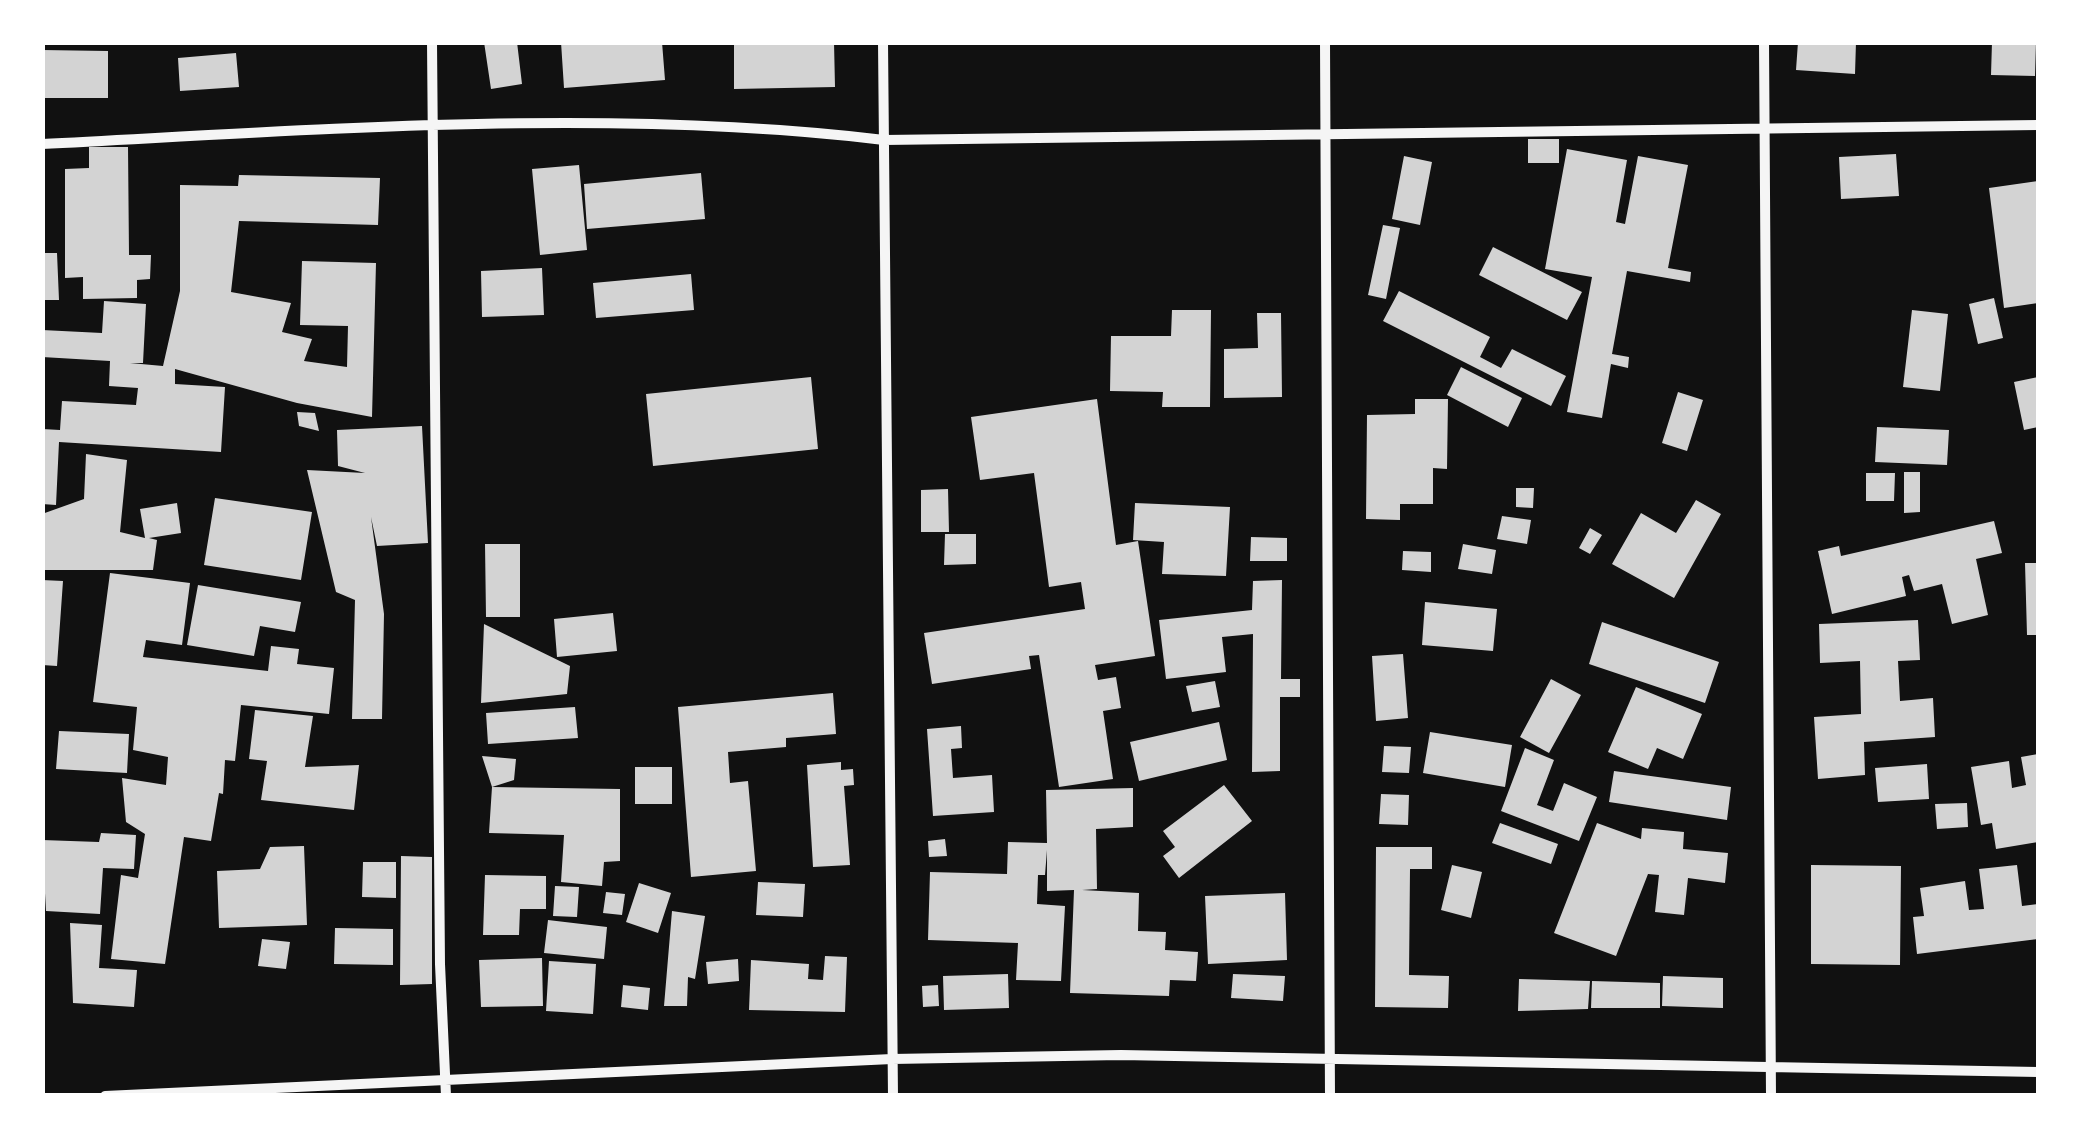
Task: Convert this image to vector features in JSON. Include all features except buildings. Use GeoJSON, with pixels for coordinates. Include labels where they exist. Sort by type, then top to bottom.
{"type":"FeatureCollection","features":[{"type":"Feature","properties":{"kind":"street"},"geometry":{"type":"LineString","coordinates":[[432,42],[440,964],[446,1096]]}},
{"type":"Feature","properties":{"kind":"street"},"geometry":{"type":"LineString","coordinates":[[882,42],[894,1096]]}},
{"type":"Feature","properties":{"kind":"street"},"geometry":{"type":"LineString","coordinates":[[1325,42],[1330,1096]]}},
{"type":"Feature","properties":{"kind":"street"},"geometry":{"type":"LineString","coordinates":[[1764,42],[1772,1096]]}},
{"type":"Feature","properties":{"kind":"street"},"geometry":{"type":"LineString","coordinates":[[42,144],[432,128],[706,123],[884,140],[2038,125]]}},
{"type":"Feature","properties":{"kind":"street"},"geometry":{"type":"LineString","coordinates":[[105,1096],[446,1083],[892,1059],[1121,1055],[2038,1072]]}}]}
